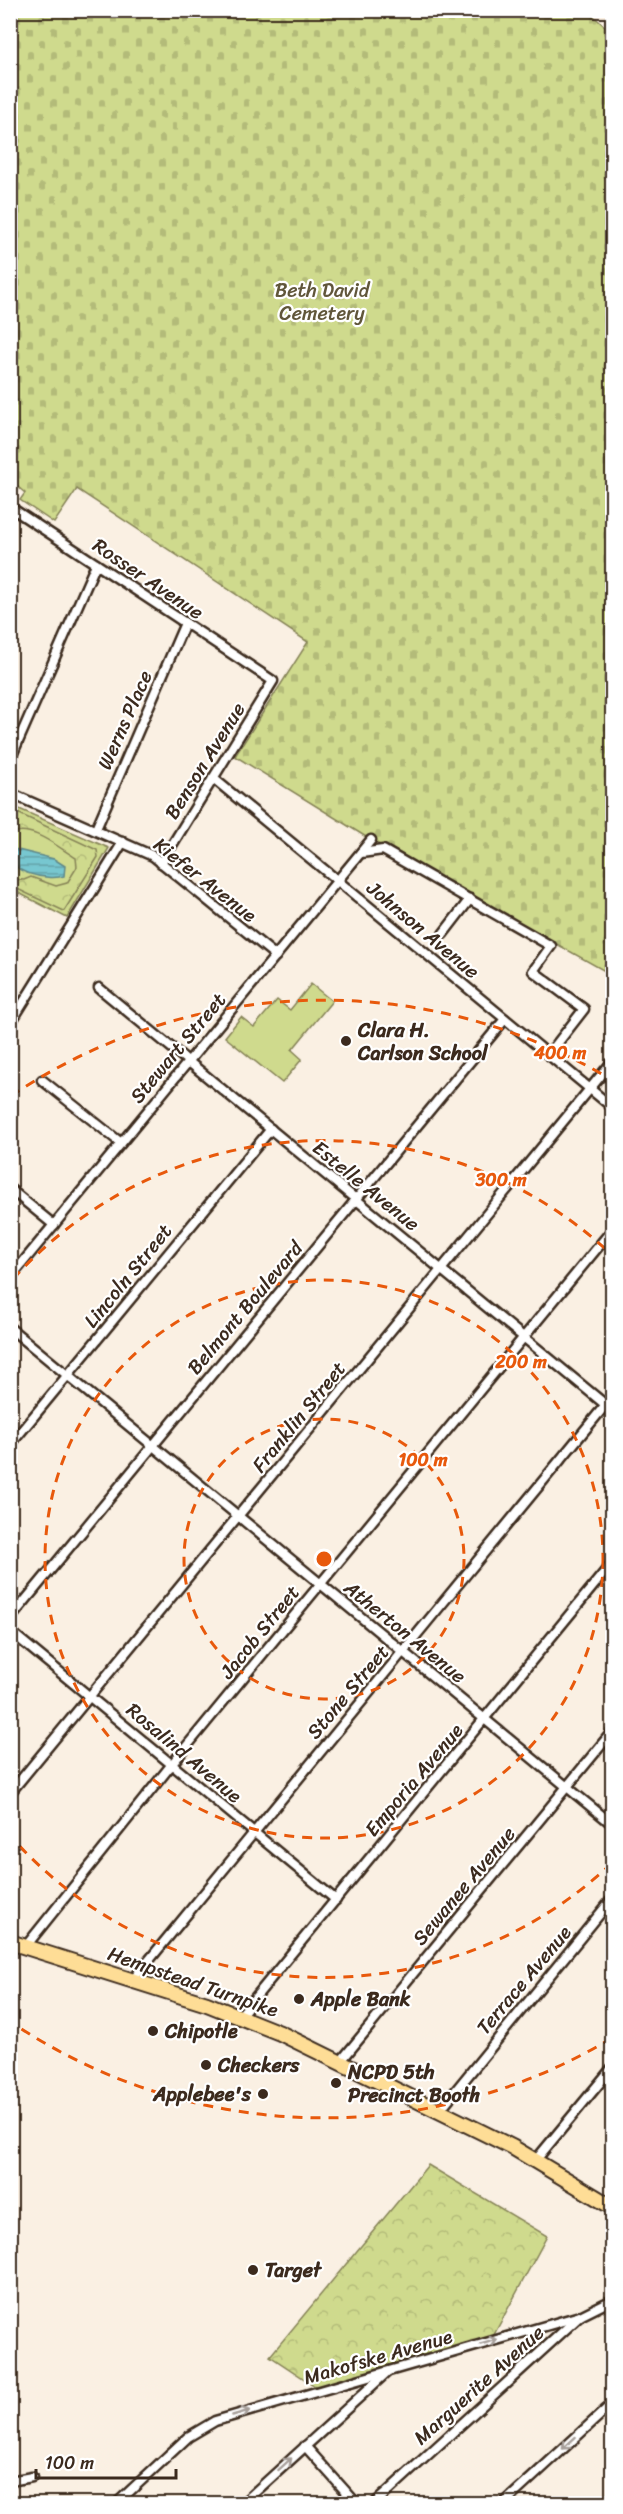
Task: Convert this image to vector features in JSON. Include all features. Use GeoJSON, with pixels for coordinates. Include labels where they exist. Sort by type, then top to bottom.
{"type":"FeatureCollection","features":[{"type":"Feature","properties":{"kind":"main road","name":"Hempstead Turnpike"},"geometry":{"type":"LineString","coordinates":[[10,1942],[240,2016],[341,2061],[439,2111],[535,2161],[612,2207]]}},
{"type":"Feature","properties":{"kind":"street","name":"Rosser Avenue"},"geometry":{"type":"LineString","coordinates":[[10,507],[268,678]]}},
{"type":"Feature","properties":{"kind":"street"},"geometry":{"type":"LineString","coordinates":[[10,760],[96,564]]}},
{"type":"Feature","properties":{"kind":"street","name":"Werns Place"},"geometry":{"type":"LineString","coordinates":[[96,829],[185,623]]}},
{"type":"Feature","properties":{"kind":"street","name":"Benson Avenue"},"geometry":{"type":"LineString","coordinates":[[161,863],[273,681],[268,678]]}},
{"type":"Feature","properties":{"kind":"street","name":"Johnson Avenue"},"geometry":{"type":"LineString","coordinates":[[213,778],[612,1107]]}},
{"type":"Feature","properties":{"kind":"street","name":"Kiefer Avenue"},"geometry":{"type":"LineString","coordinates":[[10,793],[153,856],[276,956]]}},
{"type":"Feature","properties":{"kind":"street","name":"Stewart Street"},"geometry":{"type":"LineString","coordinates":[[10,1278],[371,840]]}},
{"type":"Feature","properties":{"kind":"street"},"geometry":{"type":"LineString","coordinates":[[10,1024],[123,842]]}},
{"type":"Feature","properties":{"kind":"street"},"geometry":{"type":"LineString","coordinates":[[361,853],[383,850],[551,946],[533,971],[584,1009],[549,1054]]}},
{"type":"Feature","properties":{"kind":"street"},"geometry":{"type":"LineString","coordinates":[[443,934],[470,899]]}},
{"type":"Feature","properties":{"kind":"street","name":"Estelle Avenue"},"geometry":{"type":"LineString","coordinates":[[99,988],[609,1408]]}},
{"type":"Feature","properties":{"kind":"street","name":"Belmont Boulevard"},"geometry":{"type":"LineString","coordinates":[[10,1619],[505,1019]]}},
{"type":"Feature","properties":{"kind":"street","name":"Franklin Street"},"geometry":{"type":"LineString","coordinates":[[10,1793],[612,1062]]}},
{"type":"Feature","properties":{"kind":"street"},"geometry":{"type":"LineString","coordinates":[[42,1080],[121,1143]]}},
{"type":"Feature","properties":{"kind":"street","name":"Lincoln Street"},"geometry":{"type":"LineString","coordinates":[[10,1445],[271,1129]]}},
{"type":"Feature","properties":{"kind":"street"},"geometry":{"type":"LineString","coordinates":[[10,1189],[54,1225]]}},
{"type":"Feature","properties":{"kind":"street","name":"Jacob Street"},"geometry":{"type":"LineString","coordinates":[[26,1946],[172,1764],[612,1230]]}},
{"type":"Feature","properties":{"kind":"street","name":"Atherton Avenue"},"geometry":{"type":"LineString","coordinates":[[10,1328],[612,1824]]}},
{"type":"Feature","properties":{"kind":"street","name":"Stone Street"},"geometry":{"type":"LineString","coordinates":[[132,1981],[403,1652],[609,1408],[612,1397]]}},
{"type":"Feature","properties":{"kind":"street","name":"Emporia Avenue"},"geometry":{"type":"LineString","coordinates":[[240,2016],[612,1563]]}},
{"type":"Feature","properties":{"kind":"street","name":"Rosalind Avenue"},"geometry":{"type":"LineString","coordinates":[[10,1631],[336,1900]]}},
{"type":"Feature","properties":{"kind":"street","name":"Sewanee Avenue"},"geometry":{"type":"LineString","coordinates":[[341,2061],[612,1732]]}},
{"type":"Feature","properties":{"kind":"street","name":"Terrace Avenue"},"geometry":{"type":"LineString","coordinates":[[439,2111],[612,1899]]}},
{"type":"Feature","properties":{"kind":"street"},"geometry":{"type":"LineString","coordinates":[[535,2161],[612,2068]]}},
{"type":"Feature","properties":{"kind":"street","name":"Marguerite Avenue"},"geometry":{"type":"LineString","coordinates":[[374,2504],[580,2316],[612,2300]]}},
{"type":"Feature","properties":{"kind":"street","name":"Makofske Avenue"},"geometry":{"type":"LineString","coordinates":[[116,2504],[188,2437],[215,2421],[580,2316]]}},
{"type":"Feature","properties":{"kind":"street"},"geometry":{"type":"LineString","coordinates":[[242,2504],[387,2372]]}},
{"type":"Feature","properties":{"kind":"street"},"geometry":{"type":"LineString","coordinates":[[503,2504],[612,2404]]}},
{"type":"Feature","properties":{"kind":"street"},"geometry":{"type":"LineString","coordinates":[[305,2446],[357,2504]]}},
{"type":"Feature","properties":{"kind":"street"},"geometry":{"type":"LineString","coordinates":[[10,2481],[32,2477]]}},
{"type":"Feature","properties":{"kind":"green space","name":"Beth David Cemetery"},"geometry":{"type":"Polygon","coordinates":[[[11,11],[588,11],[612,33],[612,975],[371,840],[235,756],[308,642],[77,489],[54,523],[20,500],[25,493],[11,481],[11,11]]]}},
{"type":"Feature","properties":{"kind":"green space"},"geometry":{"type":"Polygon","coordinates":[[[10,805],[109,848],[67,918],[11,889],[10,805]]]}},
{"type":"Feature","properties":{"kind":"green space"},"geometry":{"type":"Polygon","coordinates":[[[11,810],[97,850],[98,857],[64,911],[11,886],[11,879],[24,880],[31,877],[56,886],[67,883],[77,867],[76,858],[44,838],[19,831],[11,834],[11,810]]]}},
{"type":"Feature","properties":{"kind":"green space"},"geometry":{"type":"Polygon","coordinates":[[[311,984],[332,1001],[292,1050],[302,1059],[282,1083],[225,1037],[241,1017],[254,1027],[277,1000],[290,1010],[311,984]]]}},
{"type":"Feature","properties":{"kind":"green space"},"geometry":{"type":"Polygon","coordinates":[[[428,2165],[547,2236],[490,2342],[321,2390],[270,2356],[428,2165]]]}},
{"type":"Feature","properties":{"kind":"water"},"geometry":{"type":"Polygon","coordinates":[[[14,849],[54,859],[65,866],[64,876],[38,876],[20,869],[14,864],[12,857],[14,849]]]}},
{"type":"Feature","properties":{"kind":"place","name":"Clara H. Carlson School"},"geometry":{"type":"Point","coordinates":[346,1041]}},
{"type":"Feature","properties":{"kind":"place","name":"Apple Bank"},"geometry":{"type":"Point","coordinates":[299,1999]}},
{"type":"Feature","properties":{"kind":"place","name":"Chipotle"},"geometry":{"type":"Point","coordinates":[153,2031]}},
{"type":"Feature","properties":{"kind":"place","name":"Checkers"},"geometry":{"type":"Point","coordinates":[206,2065]}},
{"type":"Feature","properties":{"kind":"place","name":"NCPD 5th Precinct Booth"},"geometry":{"type":"Point","coordinates":[336,2083]}},
{"type":"Feature","properties":{"kind":"place","name":"Applebee's"},"geometry":{"type":"Point","coordinates":[263,2094]}},
{"type":"Feature","properties":{"kind":"place","name":"Target"},"geometry":{"type":"Point","coordinates":[253,2270]}}]}
